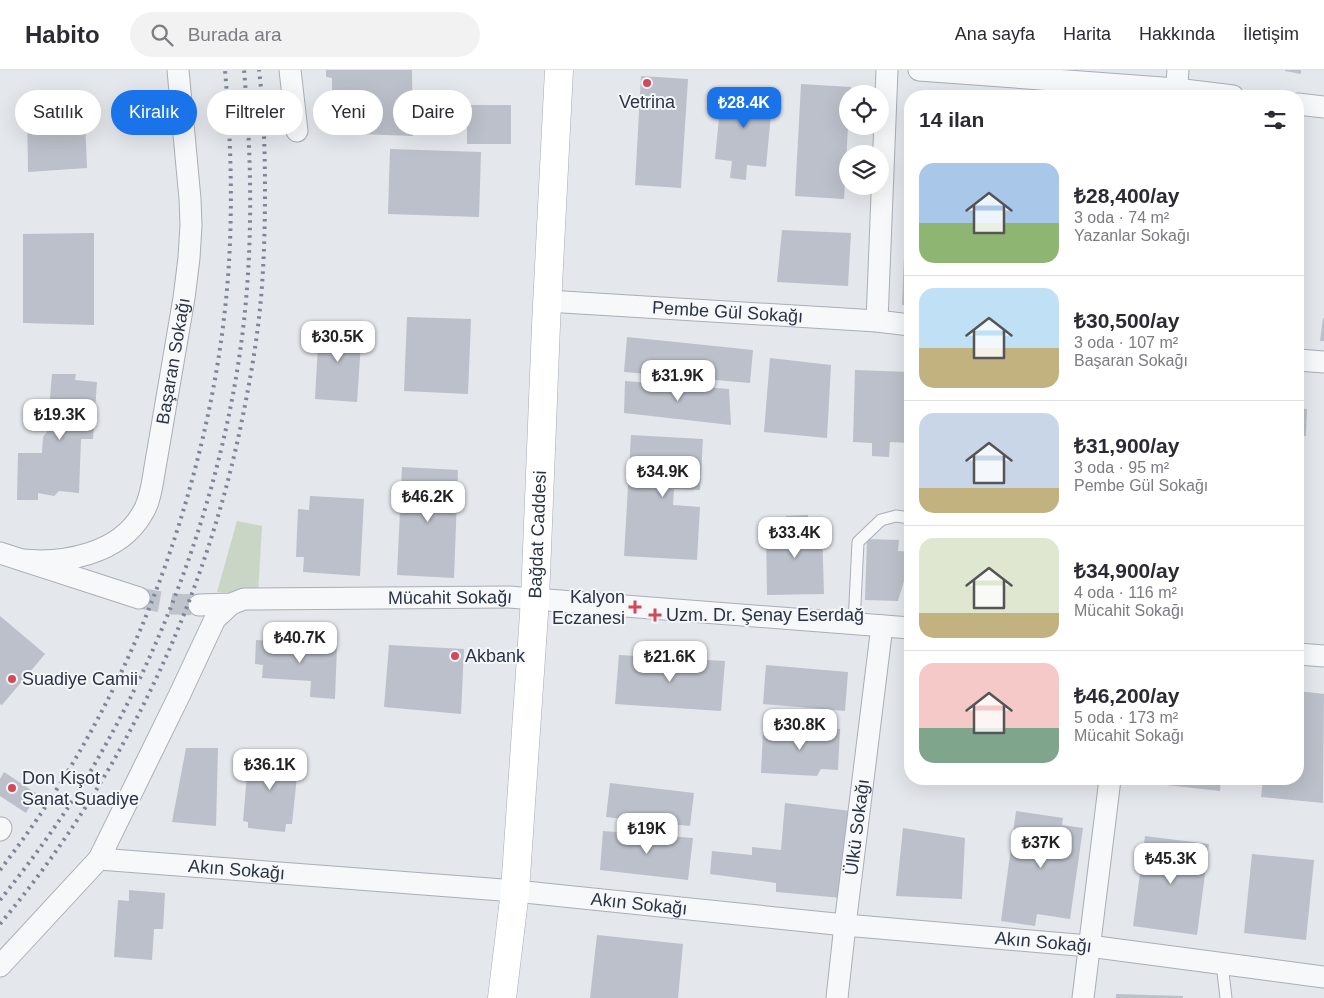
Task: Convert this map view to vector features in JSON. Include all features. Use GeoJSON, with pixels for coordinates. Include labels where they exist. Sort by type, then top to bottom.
{"type":"FeatureCollection","features":[{"type":"Feature","properties":{"kind":"main road","name":"Bağdat Caddesi"},"geometry":{"type":"LineString","coordinates":[[502,998],[515,891],[535,599],[547,301],[559,70]]}},
{"type":"Feature","properties":{"kind":"street","name":"Başaran Sokağı"},"geometry":{"type":"LineString","coordinates":[[22,560],[48,561],[91,553],[122,537],[139,519],[146,506],[152,485],[189,258],[190,199],[178,70]]}},
{"type":"Feature","properties":{"kind":"street"},"geometry":{"type":"LineString","coordinates":[[290,70],[292,90]]}},
{"type":"Feature","properties":{"kind":"street"},"geometry":{"type":"LineString","coordinates":[[877,321],[887,70]]}},
{"type":"Feature","properties":{"kind":"street"},"geometry":{"type":"LineString","coordinates":[[919,70],[1177,85],[1202,90]]}},
{"type":"Feature","properties":{"kind":"street"},"geometry":{"type":"LineString","coordinates":[[1304,105],[1324,107]]}},
{"type":"Feature","properties":{"kind":"street","name":"Pembe Gül Sokağı"},"geometry":{"type":"LineString","coordinates":[[547,301],[877,321],[904,324]]}},
{"type":"Feature","properties":{"kind":"street"},"geometry":{"type":"LineString","coordinates":[[1304,360],[1324,362]]}},
{"type":"Feature","properties":{"kind":"street"},"geometry":{"type":"LineString","coordinates":[[0,553],[139,598]]}},
{"type":"Feature","properties":{"kind":"street","name":"Mücahit Sokağı"},"geometry":{"type":"LineString","coordinates":[[199,605],[231,604],[244,599],[509,597],[904,628]]}},
{"type":"Feature","properties":{"kind":"street"},"geometry":{"type":"LineString","coordinates":[[0,966],[99,860],[215,618],[231,604]]}},
{"type":"Feature","properties":{"kind":"street","name":"Ülkü Sokağı"},"geometry":{"type":"LineString","coordinates":[[837,998],[882,626]]}},
{"type":"Feature","properties":{"kind":"street"},"geometry":{"type":"LineString","coordinates":[[1304,654],[1324,656]]}},
{"type":"Feature","properties":{"kind":"street"},"geometry":{"type":"LineString","coordinates":[[1083,998],[1109,785]]}},
{"type":"Feature","properties":{"kind":"street","name":"Akın Sokağı"},"geometry":{"type":"LineString","coordinates":[[99,860],[515,891],[845,925],[1089,946],[1324,977]]}},
{"type":"Feature","properties":{"kind":"lane"},"geometry":{"type":"LineString","coordinates":[[854,624],[858,542],[881,520],[896,516],[904,517]]}},
{"type":"Feature","properties":{"kind":"lane"},"geometry":{"type":"LineString","coordinates":[[1222,964],[1226,998]]}},
{"type":"Feature","properties":{"kind":"green space"},"geometry":{"type":"Polygon","coordinates":[[[237,521],[262,526],[258,594],[217,592],[237,521]]]}},
{"type":"Feature","properties":{"kind":"building"},"geometry":{"type":"Polygon","coordinates":[[[326,70],[412,70],[412,90],[393,90],[393,135],[413,136],[383,135],[383,90],[332,90],[332,78],[326,77],[326,70]]]}},
{"type":"Feature","properties":{"kind":"building"},"geometry":{"type":"Polygon","coordinates":[[[1301,70],[1301,74],[1285,71],[1301,70]]]}},
{"type":"Feature","properties":{"kind":"building"},"geometry":{"type":"Polygon","coordinates":[[[641,76],[688,79],[681,188],[635,185],[641,76]]]}},
{"type":"Feature","properties":{"kind":"building"},"geometry":{"type":"Polygon","coordinates":[[[801,84],[839,86],[839,135],[848,135],[847,145],[839,145],[839,195],[844,195],[844,199],[795,196],[801,84]]]}},
{"type":"Feature","properties":{"kind":"building"},"geometry":{"type":"Polygon","coordinates":[[[722,87],[773,93],[766,167],[747,165],[746,180],[730,178],[732,161],[715,159],[722,87]]]}},
{"type":"Feature","properties":{"kind":"building"},"geometry":{"type":"Polygon","coordinates":[[[472,105],[511,105],[511,144],[467,144],[467,135],[472,135],[472,105]]]}},
{"type":"Feature","properties":{"kind":"building"},"geometry":{"type":"Polygon","coordinates":[[[27,135],[86,135],[87,168],[28,172],[27,135]]]}},
{"type":"Feature","properties":{"kind":"building"},"geometry":{"type":"Polygon","coordinates":[[[390,149],[481,152],[479,217],[388,214],[390,149]]]}},
{"type":"Feature","properties":{"kind":"building"},"geometry":{"type":"Polygon","coordinates":[[[782,230],[851,233],[848,286],[777,282],[782,230]]]}},
{"type":"Feature","properties":{"kind":"building"},"geometry":{"type":"Polygon","coordinates":[[[94,233],[94,325],[23,323],[23,234],[94,233]]]}},
{"type":"Feature","properties":{"kind":"building"},"geometry":{"type":"Polygon","coordinates":[[[904,255],[904,305],[902,305],[904,255]]]}},
{"type":"Feature","properties":{"kind":"building"},"geometry":{"type":"Polygon","coordinates":[[[407,317],[471,319],[468,394],[404,391],[407,317]]]}},
{"type":"Feature","properties":{"kind":"building"},"geometry":{"type":"Polygon","coordinates":[[[1323,318],[1324,341],[1320,341],[1323,318]]]}},
{"type":"Feature","properties":{"kind":"building"},"geometry":{"type":"Polygon","coordinates":[[[319,325],[362,328],[357,402],[315,399],[319,325]]]}},
{"type":"Feature","properties":{"kind":"building"},"geometry":{"type":"Polygon","coordinates":[[[627,337],[753,350],[750,383],[624,372],[627,337]]]}},
{"type":"Feature","properties":{"kind":"building"},"geometry":{"type":"Polygon","coordinates":[[[770,358],[831,365],[827,438],[764,432],[770,358]]]}},
{"type":"Feature","properties":{"kind":"building"},"geometry":{"type":"Polygon","coordinates":[[[855,370],[904,372],[904,443],[890,442],[889,457],[872,456],[872,443],[853,442],[855,370]]]}},
{"type":"Feature","properties":{"kind":"building"},"geometry":{"type":"Polygon","coordinates":[[[52,374],[76,374],[75,380],[97,382],[93,439],[81,439],[79,493],[59,491],[54,496],[38,493],[38,500],[17,500],[18,453],[42,453],[43,437],[47,432],[52,374]]]}},
{"type":"Feature","properties":{"kind":"building"},"geometry":{"type":"Polygon","coordinates":[[[625,381],[729,389],[731,425],[624,413],[625,381]]]}},
{"type":"Feature","properties":{"kind":"building"},"geometry":{"type":"Polygon","coordinates":[[[1304,409],[1307,409],[1306,436],[1304,436],[1304,409]]]}},
{"type":"Feature","properties":{"kind":"building"},"geometry":{"type":"Polygon","coordinates":[[[631,435],[703,439],[700,490],[674,489],[673,505],[700,507],[697,560],[624,556],[631,435]]]}},
{"type":"Feature","properties":{"kind":"building"},"geometry":{"type":"Polygon","coordinates":[[[402,467],[458,470],[454,578],[397,575],[402,467]]]}},
{"type":"Feature","properties":{"kind":"building"},"geometry":{"type":"Polygon","coordinates":[[[310,496],[364,499],[360,576],[303,572],[304,557],[296,557],[298,509],[309,510],[310,496]]]}},
{"type":"Feature","properties":{"kind":"building"},"geometry":{"type":"Polygon","coordinates":[[[808,515],[809,529],[822,529],[824,594],[767,595],[766,530],[787,529],[786,516],[808,515]]]}},
{"type":"Feature","properties":{"kind":"building"},"geometry":{"type":"Polygon","coordinates":[[[867,539],[899,540],[898,551],[904,552],[904,581],[898,601],[865,600],[867,539]]]}},
{"type":"Feature","properties":{"kind":"building","name":"Suadiye Camii"},"geometry":{"type":"Polygon","coordinates":[[[0,616],[45,654],[2,705],[0,704],[0,616]]]}},
{"type":"Feature","properties":{"kind":"building"},"geometry":{"type":"Polygon","coordinates":[[[256,640],[337,645],[335,699],[310,697],[311,681],[262,678],[263,665],[255,664],[256,640]]]}},
{"type":"Feature","properties":{"kind":"building"},"geometry":{"type":"Polygon","coordinates":[[[389,645],[464,649],[461,714],[384,707],[389,645]]]}},
{"type":"Feature","properties":{"kind":"building"},"geometry":{"type":"Polygon","coordinates":[[[619,655],[725,661],[721,711],[615,704],[619,655]]]}},
{"type":"Feature","properties":{"kind":"building"},"geometry":{"type":"Polygon","coordinates":[[[766,665],[848,672],[845,711],[763,704],[766,665]]]}},
{"type":"Feature","properties":{"kind":"building"},"geometry":{"type":"Polygon","coordinates":[[[1304,692],[1324,694],[1323,803],[1261,797],[1262,785],[1304,785],[1304,692]]]}},
{"type":"Feature","properties":{"kind":"building"},"geometry":{"type":"Polygon","coordinates":[[[783,726],[840,729],[838,770],[821,769],[817,776],[761,773],[763,731],[782,732],[783,726]]]}},
{"type":"Feature","properties":{"kind":"building"},"geometry":{"type":"Polygon","coordinates":[[[186,748],[218,748],[216,826],[172,822],[186,748]]]}},
{"type":"Feature","properties":{"kind":"building"},"geometry":{"type":"Polygon","coordinates":[[[249,752],[299,757],[292,824],[286,824],[285,832],[248,828],[248,822],[243,821],[249,752]]]}},
{"type":"Feature","properties":{"kind":"building"},"geometry":{"type":"Polygon","coordinates":[[[4,772],[37,794],[26,813],[0,796],[0,779],[4,772]]]}},
{"type":"Feature","properties":{"kind":"building"},"geometry":{"type":"Polygon","coordinates":[[[610,783],[694,793],[690,826],[606,817],[610,783]]]}},
{"type":"Feature","properties":{"kind":"building"},"geometry":{"type":"Polygon","coordinates":[[[1166,785],[1220,785],[1220,791],[1166,785]]]}},
{"type":"Feature","properties":{"kind":"building"},"geometry":{"type":"Polygon","coordinates":[[[785,803],[851,811],[842,898],[776,892],[776,883],[710,874],[712,851],[752,855],[752,847],[781,850],[785,803]]]}},
{"type":"Feature","properties":{"kind":"building"},"geometry":{"type":"Polygon","coordinates":[[[1016,811],[1063,818],[1062,825],[1083,828],[1070,919],[1037,914],[1035,926],[1001,921],[1016,811]]]}},
{"type":"Feature","properties":{"kind":"building"},"geometry":{"type":"Polygon","coordinates":[[[903,828],[965,838],[962,899],[896,896],[903,828]]]}},
{"type":"Feature","properties":{"kind":"building"},"geometry":{"type":"Polygon","coordinates":[[[603,831],[693,838],[688,880],[600,870],[603,831]]]}},
{"type":"Feature","properties":{"kind":"building"},"geometry":{"type":"Polygon","coordinates":[[[1145,836],[1209,844],[1197,935],[1133,926],[1145,836]]]}},
{"type":"Feature","properties":{"kind":"building"},"geometry":{"type":"Polygon","coordinates":[[[1252,854],[1314,860],[1306,940],[1244,933],[1252,854]]]}},
{"type":"Feature","properties":{"kind":"building"},"geometry":{"type":"Polygon","coordinates":[[[129,890],[165,893],[163,929],[154,929],[152,960],[114,957],[118,900],[129,901],[129,890]]]}},
{"type":"Feature","properties":{"kind":"building"},"geometry":{"type":"Polygon","coordinates":[[[597,935],[683,944],[678,998],[590,998],[597,935]]]}},
{"type":"Feature","properties":{"kind":"building"},"geometry":{"type":"Polygon","coordinates":[[[1116,994],[1183,996],[1183,998],[1116,998],[1116,994]]]}},
{"type":"Feature","properties":{"kind":"tunnel"},"geometry":{"type":"LineString","coordinates":[[139,598],[172,604],[199,605]]}},
{"type":"Feature","properties":{"kind":"railway"},"geometry":{"type":"LineString","coordinates":[[0,870],[60,784],[87,739],[111,693],[153,597],[187,498],[214,386],[227,287],[231,194],[225,70]]}},
{"type":"Feature","properties":{"kind":"railway"},"geometry":{"type":"LineString","coordinates":[[0,900],[41,847],[66,810],[101,753],[128,702],[176,595],[196,539],[213,482],[238,368],[248,281],[250,190],[244,70]]}},
{"type":"Feature","properties":{"kind":"railway"},"geometry":{"type":"LineString","coordinates":[[0,924],[45,867],[86,807],[123,745],[156,680],[184,613],[209,545],[229,475],[245,405],[259,316],[265,229],[264,132],[259,70]]}},
{"type":"Feature","properties":{"kind":"place","name":"Vetrina"},"geometry":{"type":"Point","coordinates":[647,83]}},
{"type":"Feature","properties":{"kind":"place","name":"Kalyon Eczanesi"},"geometry":{"type":"Point","coordinates":[635,607]}},
{"type":"Feature","properties":{"kind":"place","name":"Uzm. Dr. Şenay Eserdağ"},"geometry":{"type":"Point","coordinates":[655,615]}},
{"type":"Feature","properties":{"kind":"place","name":"Akbank"},"geometry":{"type":"Point","coordinates":[455,656]}},
{"type":"Feature","properties":{"kind":"place","name":"Suadiye Camii"},"geometry":{"type":"Point","coordinates":[12,679]}},
{"type":"Feature","properties":{"kind":"place","name":"Don Kişot Sanat Suadiye"},"geometry":{"type":"Point","coordinates":[12,788]}}]}
